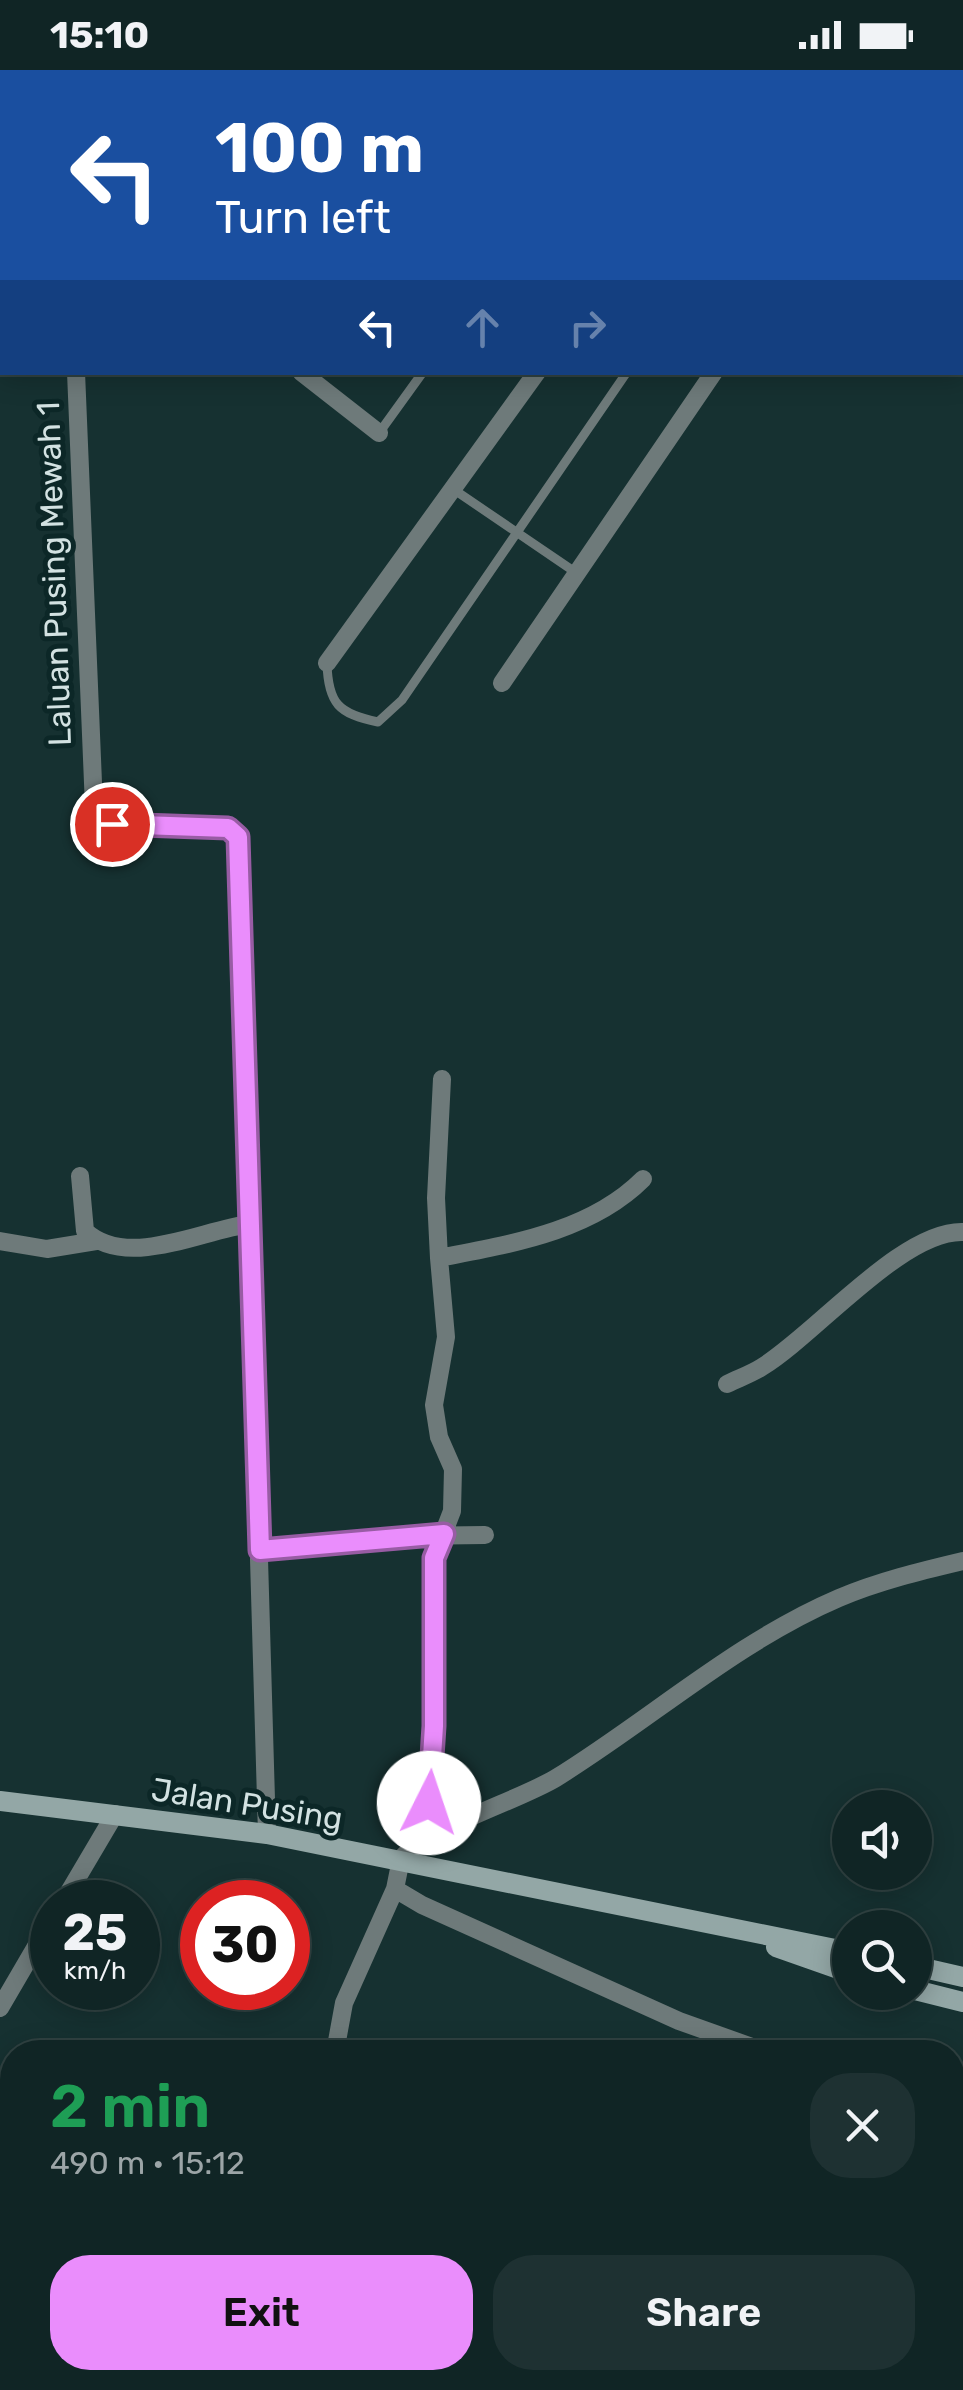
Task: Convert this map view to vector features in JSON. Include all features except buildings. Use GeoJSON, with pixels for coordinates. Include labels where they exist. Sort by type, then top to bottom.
{"type":"FeatureCollection","features":[{"type":"Feature","properties":{"kind":"main road","name":"Jalan Pusing"},"geometry":{"type":"LineString","coordinates":[[0,1801],[267,1834],[832,1948]]}},
{"type":"Feature","properties":{"kind":"main road","name":"Jalan Pusing"},"geometry":{"type":"LineString","coordinates":[[718,1925],[832,1966]]}},
{"type":"Feature","properties":{"kind":"main road"},"geometry":{"type":"LineString","coordinates":[[932,1970],[963,1977]]}},
{"type":"Feature","properties":{"kind":"main road"},"geometry":{"type":"LineString","coordinates":[[932,1994],[963,2002]]}},
{"type":"Feature","properties":{"kind":"street","name":"Laluan Pusing Mewah 1"},"geometry":{"type":"LineString","coordinates":[[76,375],[94,807],[112,824],[234,830],[238,837],[250,1224]]}},
{"type":"Feature","properties":{"kind":"street"},"geometry":{"type":"LineString","coordinates":[[305,375],[379,433]]}},
{"type":"Feature","properties":{"kind":"street"},"geometry":{"type":"LineString","coordinates":[[328,663],[535,375]]}},
{"type":"Feature","properties":{"kind":"street"},"geometry":{"type":"LineString","coordinates":[[502,683],[712,375]]}},
{"type":"Feature","properties":{"kind":"street"},"geometry":{"type":"LineString","coordinates":[[427,1842],[434,1726],[434,1558],[452,1511],[453,1469],[438,1437],[434,1405],[446,1337],[436,1198],[442,1079]]}},
{"type":"Feature","properties":{"kind":"street"},"geometry":{"type":"LineString","coordinates":[[80,1176],[83,1225],[96,1241]]}},
{"type":"Feature","properties":{"kind":"street"},"geometry":{"type":"LineString","coordinates":[[439,1258],[526,1240],[583,1220],[621,1202],[643,1179]]}},
{"type":"Feature","properties":{"kind":"street"},"geometry":{"type":"LineString","coordinates":[[0,1241],[47,1249],[96,1241],[148,1246],[250,1224],[267,1834]]}},
{"type":"Feature","properties":{"kind":"street"},"geometry":{"type":"LineString","coordinates":[[728,1384],[763,1366],[915,1244],[948,1231],[963,1232]]}},
{"type":"Feature","properties":{"kind":"street"},"geometry":{"type":"LineString","coordinates":[[260,1550],[444,1534],[485,1535]]}},
{"type":"Feature","properties":{"kind":"street"},"geometry":{"type":"LineString","coordinates":[[337,2040],[344,2002],[395,1889],[401,1859],[427,1842],[553,1780],[754,1644],[838,1598],[907,1574],[963,1561]]}},
{"type":"Feature","properties":{"kind":"street"},"geometry":{"type":"LineString","coordinates":[[75,1880],[115,1814]]}},
{"type":"Feature","properties":{"kind":"street"},"geometry":{"type":"LineString","coordinates":[[395,1889],[422,1905],[679,2021],[732,2040]]}},
{"type":"Feature","properties":{"kind":"street"},"geometry":{"type":"LineString","coordinates":[[0,2008],[30,1957]]}},
{"type":"Feature","properties":{"kind":"lane"},"geometry":{"type":"LineString","coordinates":[[379,433],[420,375]]}},
{"type":"Feature","properties":{"kind":"lane"},"geometry":{"type":"LineString","coordinates":[[328,663],[328,688],[342,711],[378,722],[402,700],[625,375]]}},
{"type":"Feature","properties":{"kind":"lane"},"geometry":{"type":"LineString","coordinates":[[453,489],[578,574]]}},
{"type":"Feature","properties":{"kind":"route"},"geometry":{"type":"LineString","coordinates":[[112,824],[228,828],[238,837],[260,1550],[444,1534],[434,1558],[434,1726],[429,1803]]}}]}
